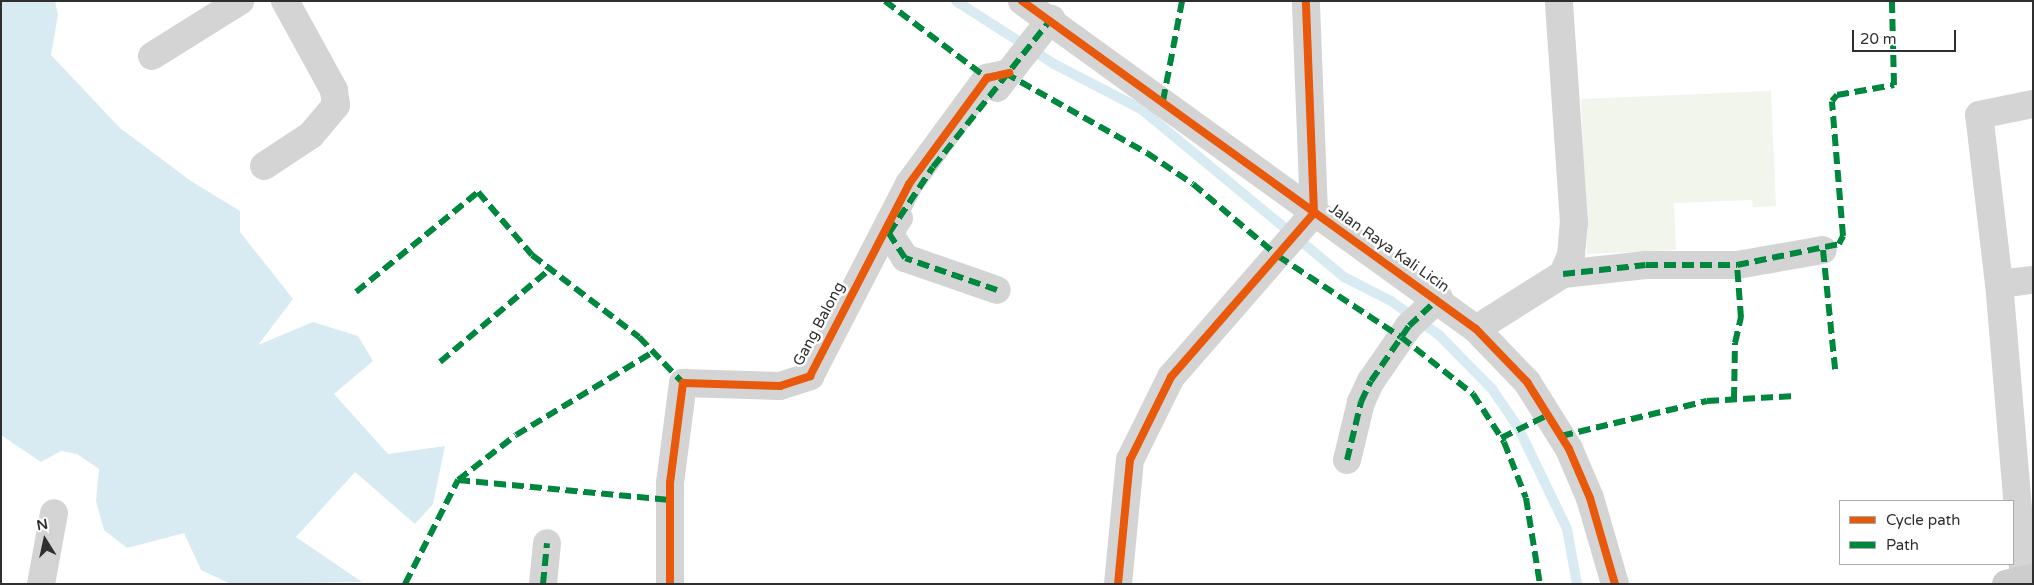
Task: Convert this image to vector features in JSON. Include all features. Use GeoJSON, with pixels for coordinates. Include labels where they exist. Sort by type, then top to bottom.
{"type":"FeatureCollection","features":[{"type":"Feature","properties":{"kind":"street"},"geometry":{"type":"LineString","coordinates":[[152,56],[240,1]]}},
{"type":"Feature","properties":{"kind":"street"},"geometry":{"type":"LineString","coordinates":[[264,166],[310,135],[336,105],[331,84],[285,1]]}},
{"type":"Feature","properties":{"kind":"street","name":"Jalan Raya Kali Licin"},"geometry":{"type":"LineString","coordinates":[[1022,1],[1301,228],[1424,311],[1476,329],[1527,382],[1569,448],[1590,498],[1615,584]]}},
{"type":"Feature","properties":{"kind":"street"},"geometry":{"type":"LineString","coordinates":[[1118,584],[1130,460],[1150,418],[1190,352],[1226,319],[1301,228],[1306,1]]}},
{"type":"Feature","properties":{"kind":"street"},"geometry":{"type":"LineString","coordinates":[[1559,1],[1574,223],[1563,274]]}},
{"type":"Feature","properties":{"kind":"street"},"geometry":{"type":"LineString","coordinates":[[997,290],[905,258],[889,233],[933,167],[1048,23]]}},
{"type":"Feature","properties":{"kind":"street","name":"Gang Balong"},"geometry":{"type":"LineString","coordinates":[[670,584],[670,483],[683,383],[780,386],[810,376],[909,184],[987,78],[1015,65]]}},
{"type":"Feature","properties":{"kind":"street"},"geometry":{"type":"LineString","coordinates":[[2021,580],[2000,284],[1979,115],[2033,104]]}},
{"type":"Feature","properties":{"kind":"street"},"geometry":{"type":"LineString","coordinates":[[1476,329],[1563,274],[1646,265],[1736,265],[1823,250]]}},
{"type":"Feature","properties":{"kind":"street"},"geometry":{"type":"LineString","coordinates":[[2000,284],[2033,280]]}},
{"type":"Feature","properties":{"kind":"street"},"geometry":{"type":"LineString","coordinates":[[1347,460],[1361,402],[1424,311]]}},
{"type":"Feature","properties":{"kind":"street"},"geometry":{"type":"LineString","coordinates":[[41,584],[54,513]]}},
{"type":"Feature","properties":{"kind":"street"},"geometry":{"type":"LineString","coordinates":[[544,584],[547,543]]}},
{"type":"Feature","properties":{"kind":"shaded area"},"geometry":{"type":"Polygon","coordinates":[[[1,1],[55,1],[58,15],[51,55],[120,128],[191,181],[240,211],[240,232],[293,299],[258,345],[313,322],[358,336],[373,361],[334,394],[388,454],[445,446],[433,504],[415,524],[355,472],[296,537],[362,582],[231,584],[201,570],[184,533],[127,548],[104,530],[96,501],[99,469],[77,454],[61,451],[41,462],[1,435],[1,1]]]}},
{"type":"Feature","properties":{"kind":"shaded area"},"geometry":{"type":"Polygon","coordinates":[[[1771,91],[1776,206],[1753,207],[1752,200],[1674,203],[1676,250],[1587,254],[1581,99],[1771,91]]]}},
{"type":"Feature","properties":{"kind":"waterway"},"geometry":{"type":"LineString","coordinates":[[956,1],[1054,64],[1141,109],[1344,277],[1391,301],[1439,335],[1492,389],[1518,427],[1567,529],[1577,584]]}},
{"type":"Feature","properties":{"kind":"marked path"},"geometry":{"type":"LineString","coordinates":[[885,1],[987,78]]}},
{"type":"Feature","properties":{"kind":"marked path"},"geometry":{"type":"LineString","coordinates":[[1163,101],[1182,1]]}},
{"type":"Feature","properties":{"kind":"marked path"},"geometry":{"type":"LineString","coordinates":[[1563,274],[1646,265],[1737,265],[1839,244],[1843,236],[1832,101],[1837,95],[1894,85],[1892,1]]}},
{"type":"Feature","properties":{"kind":"marked path"},"geometry":{"type":"LineString","coordinates":[[997,290],[905,258],[889,233],[933,167],[1051,19]]}},
{"type":"Feature","properties":{"kind":"marked path"},"geometry":{"type":"LineString","coordinates":[[1005,73],[1147,153],[1193,184],[1278,256],[1401,337],[1473,394],[1504,442],[1526,498],[1540,584]]}},
{"type":"Feature","properties":{"kind":"marked path"},"geometry":{"type":"LineString","coordinates":[[356,292],[478,192],[532,255],[639,337],[683,383]]}},
{"type":"Feature","properties":{"kind":"marked path"},"geometry":{"type":"LineString","coordinates":[[1823,250],[1835,369]]}},
{"type":"Feature","properties":{"kind":"marked path"},"geometry":{"type":"LineString","coordinates":[[1734,399],[1735,343],[1741,318],[1737,265]]}},
{"type":"Feature","properties":{"kind":"marked path"},"geometry":{"type":"LineString","coordinates":[[440,362],[549,270]]}},
{"type":"Feature","properties":{"kind":"marked path"},"geometry":{"type":"LineString","coordinates":[[1347,460],[1361,402],[1371,381],[1409,326],[1439,298]]}},
{"type":"Feature","properties":{"kind":"marked path"},"geometry":{"type":"LineString","coordinates":[[405,584],[458,480],[516,435],[653,352]]}},
{"type":"Feature","properties":{"kind":"marked path"},"geometry":{"type":"LineString","coordinates":[[1561,436],[1707,401],[1795,396]]}},
{"type":"Feature","properties":{"kind":"marked path"},"geometry":{"type":"LineString","coordinates":[[1501,438],[1548,415]]}},
{"type":"Feature","properties":{"kind":"marked path"},"geometry":{"type":"LineString","coordinates":[[458,480],[670,500]]}},
{"type":"Feature","properties":{"kind":"marked path"},"geometry":{"type":"LineString","coordinates":[[543,584],[547,543]]}},
{"type":"Feature","properties":{"kind":"cycle path"},"geometry":{"type":"LineString","coordinates":[[1022,1],[1476,329],[1527,382],[1569,449],[1590,498],[1615,584]]}},
{"type":"Feature","properties":{"kind":"cycle path"},"geometry":{"type":"LineString","coordinates":[[1118,584],[1130,460],[1171,377],[1314,213],[1306,1]]}},
{"type":"Feature","properties":{"kind":"cycle path"},"geometry":{"type":"LineString","coordinates":[[670,584],[670,483],[683,383],[780,386],[810,376],[909,184],[987,78],[1009,73]]}}]}
